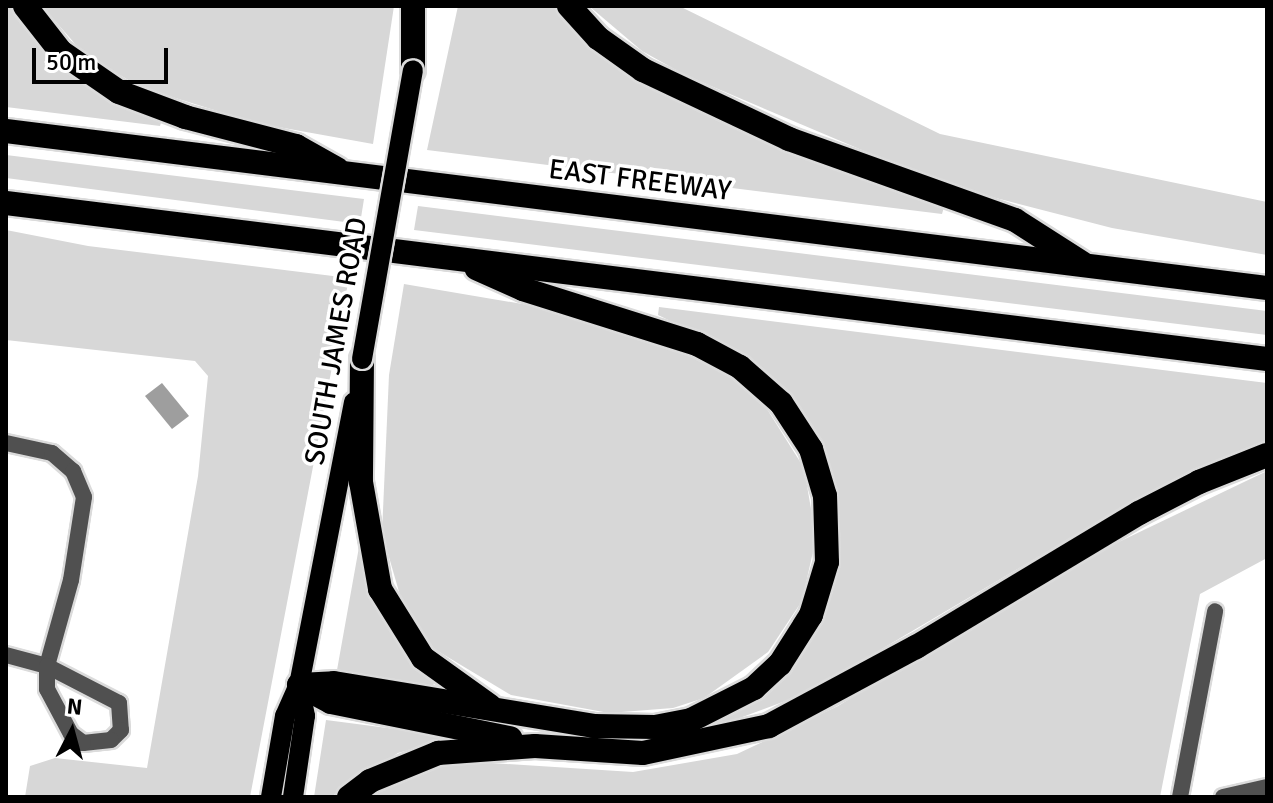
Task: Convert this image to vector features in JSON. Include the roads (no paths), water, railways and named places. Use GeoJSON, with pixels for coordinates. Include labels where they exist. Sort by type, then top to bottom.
{"type":"FeatureCollection","features":[{"type":"Feature","properties":{"kind":"highway"},"geometry":{"type":"LineString","coordinates":[[25,6],[61,52],[119,92],[185,117],[296,146],[346,174]]}},
{"type":"Feature","properties":{"kind":"highway"},"geometry":{"type":"LineString","coordinates":[[413,6],[413,70]]}},
{"type":"Feature","properties":{"kind":"highway"},"geometry":{"type":"LineString","coordinates":[[569,6],[598,38],[643,70],[789,139],[1015,220],[1087,267]]}},
{"type":"Feature","properties":{"kind":"highway","name":"EAST FREEWAY"},"geometry":{"type":"LineString","coordinates":[[6,131],[1267,288]]}},
{"type":"Feature","properties":{"kind":"highway"},"geometry":{"type":"LineString","coordinates":[[6,203],[1267,359]]}},
{"type":"Feature","properties":{"kind":"highway"},"geometry":{"type":"LineString","coordinates":[[299,685],[334,683],[502,713],[624,728],[691,720],[724,707],[754,688],[798,640],[822,585],[828,517],[819,470],[797,426],[740,367],[659,328],[523,289],[451,258]]}},
{"type":"Feature","properties":{"kind":"highway"},"geometry":{"type":"LineString","coordinates":[[362,359],[364,512],[384,599],[423,658],[502,713]]}},
{"type":"Feature","properties":{"kind":"highway"},"geometry":{"type":"LineString","coordinates":[[349,797],[370,781],[438,753],[535,746],[643,753],[769,726],[902,655],[1139,513],[1199,482],[1267,455]]}},
{"type":"Feature","properties":{"kind":"highway"},"geometry":{"type":"LineString","coordinates":[[299,685],[331,702],[535,746]]}},
{"type":"Feature","properties":{"kind":"main road","name":"SOUTH JAMES ROAD"},"geometry":{"type":"LineString","coordinates":[[271,797],[285,716],[299,685],[362,359],[425,6]]}},
{"type":"Feature","properties":{"kind":"main road","name":"SOUTH JAMES ROAD"},"geometry":{"type":"LineString","coordinates":[[293,797],[305,716],[299,685]]}},
{"type":"Feature","properties":{"kind":"street"},"geometry":{"type":"LineString","coordinates":[[6,443],[52,453],[73,471],[84,497],[71,580],[47,666],[47,689],[71,734],[83,743],[111,740],[121,730],[119,703],[47,666],[6,655]]}},
{"type":"Feature","properties":{"kind":"street"},"geometry":{"type":"LineString","coordinates":[[1180,797],[1215,611]]}},
{"type":"Feature","properties":{"kind":"street"},"geometry":{"type":"LineString","coordinates":[[1223,797],[1267,787]]}}]}
